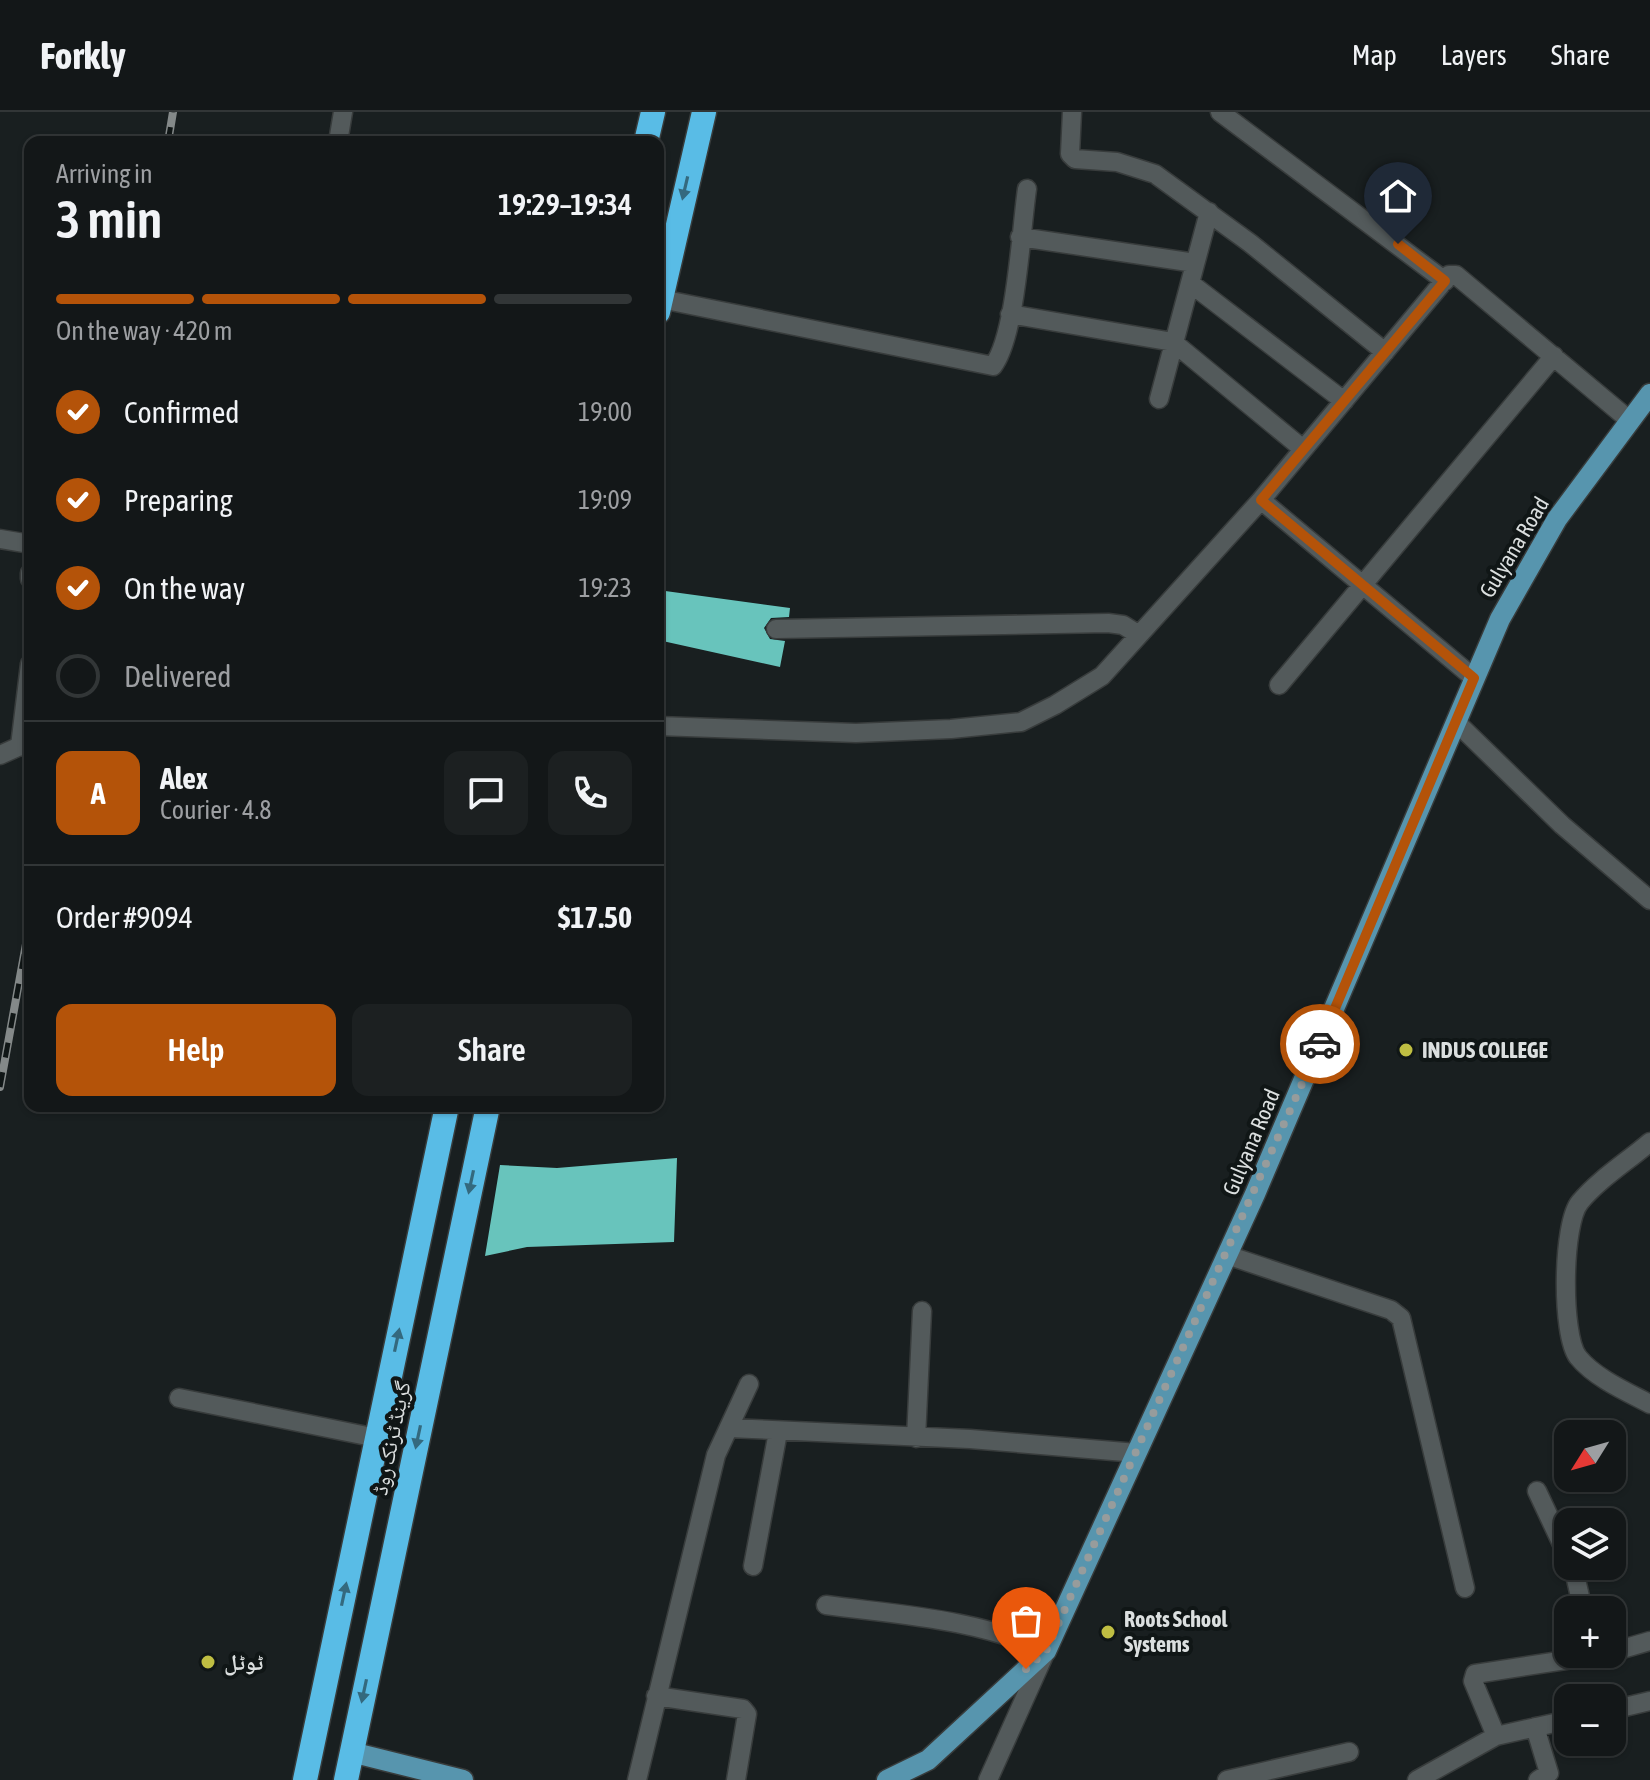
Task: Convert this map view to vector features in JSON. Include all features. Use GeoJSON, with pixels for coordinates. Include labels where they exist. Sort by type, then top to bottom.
{"type":"FeatureCollection","features":[{"type":"Feature","properties":{"kind":"highway"},"geometry":{"type":"LineString","coordinates":[[664,288],[704,112]]}},
{"type":"Feature","properties":{"kind":"highway"},"geometry":{"type":"LineString","coordinates":[[646,136],[648,113]]}},
{"type":"Feature","properties":{"kind":"highway","name":"گرینڈ ٹرنک روڈ"},"geometry":{"type":"LineString","coordinates":[[305,1780],[446,1112]]}},
{"type":"Feature","properties":{"kind":"highway","name":"گرینڈ ٹرنک روڈ"},"geometry":{"type":"LineString","coordinates":[[346,1780],[487,1112]]}},
{"type":"Feature","properties":{"kind":"highway"},"geometry":{"type":"LineString","coordinates":[[313,1741],[351,1752]]}},
{"type":"Feature","properties":{"kind":"main road","name":"Gulyana Road"},"geometry":{"type":"LineString","coordinates":[[887,1780],[928,1760],[1046,1651],[1227,1255],[1474,678],[1526,568],[1628,419],[1650,394]]}},
{"type":"Feature","properties":{"kind":"main road"},"geometry":{"type":"LineString","coordinates":[[351,1752],[463,1780]]}},
{"type":"Feature","properties":{"kind":"street"},"geometry":{"type":"LineString","coordinates":[[339,136],[343,112]]}},
{"type":"Feature","properties":{"kind":"street"},"geometry":{"type":"LineString","coordinates":[[1072,112],[1070,154],[1075,159],[1117,162],[1155,174],[1209,212],[1385,352]]}},
{"type":"Feature","properties":{"kind":"street"},"geometry":{"type":"LineString","coordinates":[[1220,112],[1445,281]]}},
{"type":"Feature","properties":{"kind":"street"},"geometry":{"type":"LineString","coordinates":[[664,307],[993,366],[999,359],[1010,314],[1027,189]]}},
{"type":"Feature","properties":{"kind":"street"},"geometry":{"type":"LineString","coordinates":[[1159,399],[1209,212]]}},
{"type":"Feature","properties":{"kind":"street"},"geometry":{"type":"LineString","coordinates":[[1020,237],[1195,263]]}},
{"type":"Feature","properties":{"kind":"street"},"geometry":{"type":"LineString","coordinates":[[664,726],[856,733],[1021,722],[1102,676],[1261,500],[1445,281],[1456,275],[1628,419]]}},
{"type":"Feature","properties":{"kind":"street"},"geometry":{"type":"LineString","coordinates":[[1190,283],[1344,401]]}},
{"type":"Feature","properties":{"kind":"street"},"geometry":{"type":"LineString","coordinates":[[1010,314],[1173,342],[1303,449]]}},
{"type":"Feature","properties":{"kind":"street"},"geometry":{"type":"LineString","coordinates":[[1279,685],[1554,356]]}},
{"type":"Feature","properties":{"kind":"street"},"geometry":{"type":"LineString","coordinates":[[1261,500],[1474,678]]}},
{"type":"Feature","properties":{"kind":"street"},"geometry":{"type":"LineString","coordinates":[[0,539],[24,543]]}},
{"type":"Feature","properties":{"kind":"street"},"geometry":{"type":"LineString","coordinates":[[776,629],[1108,623],[1123,625],[1139,635]]}},
{"type":"Feature","properties":{"kind":"street"},"geometry":{"type":"LineString","coordinates":[[1456,722],[1562,825],[1650,900]]}},
{"type":"Feature","properties":{"kind":"street"},"geometry":{"type":"LineString","coordinates":[[0,755],[24,747]]}},
{"type":"Feature","properties":{"kind":"street"},"geometry":{"type":"LineString","coordinates":[[1650,1142],[1578,1203],[1570,1235],[1567,1299],[1567,1329],[1578,1357],[1606,1379],[1650,1404]]}},
{"type":"Feature","properties":{"kind":"street"},"geometry":{"type":"LineString","coordinates":[[1227,1255],[1391,1310],[1401,1318],[1465,1588]]}},
{"type":"Feature","properties":{"kind":"street"},"geometry":{"type":"LineString","coordinates":[[916,1438],[922,1311]]}},
{"type":"Feature","properties":{"kind":"street"},"geometry":{"type":"LineString","coordinates":[[637,1780],[716,1455],[749,1384]]}},
{"type":"Feature","properties":{"kind":"street"},"geometry":{"type":"LineString","coordinates":[[179,1398],[377,1438]]}},
{"type":"Feature","properties":{"kind":"street"},"geometry":{"type":"LineString","coordinates":[[729,1428],[1137,1453]]}},
{"type":"Feature","properties":{"kind":"street"},"geometry":{"type":"LineString","coordinates":[[753,1566],[778,1432]]}},
{"type":"Feature","properties":{"kind":"street"},"geometry":{"type":"LineString","coordinates":[[1537,1491],[1554,1527]]}},
{"type":"Feature","properties":{"kind":"street"},"geometry":{"type":"LineString","coordinates":[[826,1605],[1012,1635],[1046,1651],[988,1780]]}},
{"type":"Feature","properties":{"kind":"street"},"geometry":{"type":"LineString","coordinates":[[1626,1648],[1650,1641]]}},
{"type":"Feature","properties":{"kind":"street"},"geometry":{"type":"LineString","coordinates":[[1496,1736],[1472,1676],[1554,1663]]}},
{"type":"Feature","properties":{"kind":"street"},"geometry":{"type":"LineString","coordinates":[[656,1696],[743,1709],[747,1714],[736,1780]]}},
{"type":"Feature","properties":{"kind":"street"},"geometry":{"type":"LineString","coordinates":[[1626,1707],[1650,1701]]}},
{"type":"Feature","properties":{"kind":"street"},"geometry":{"type":"LineString","coordinates":[[1417,1780],[1496,1736],[1554,1723]]}},
{"type":"Feature","properties":{"kind":"street"},"geometry":{"type":"LineString","coordinates":[[1535,1727],[1549,1773],[1538,1780]]}},
{"type":"Feature","properties":{"kind":"street"},"geometry":{"type":"LineString","coordinates":[[1227,1780],[1349,1752]]}},
{"type":"Feature","properties":{"kind":"building"},"geometry":{"type":"Polygon","coordinates":[[[664,591],[790,608],[789,617],[771,618],[764,628],[770,639],[785,641],[780,667],[664,641],[664,591]]]}},
{"type":"Feature","properties":{"kind":"building"},"geometry":{"type":"Polygon","coordinates":[[[677,1158],[674,1242],[527,1247],[485,1256],[500,1165],[557,1168],[677,1158]]]}},
{"type":"Feature","properties":{"kind":"railway"},"geometry":{"type":"LineString","coordinates":[[169,136],[173,112]]}},
{"type":"Feature","properties":{"kind":"railway"},"geometry":{"type":"LineString","coordinates":[[0,1087],[24,955]]}},
{"type":"Feature","properties":{"kind":"way so far"},"geometry":{"type":"LineString","coordinates":[[1026,1669],[1046,1651],[1246,1215],[1320,1044]]}},
{"type":"Feature","properties":{"kind":"place","name":"INDUS COLLEGE"},"geometry":{"type":"Point","coordinates":[1406,1050]}},
{"type":"Feature","properties":{"kind":"place","name":"Roots School Systems"},"geometry":{"type":"Point","coordinates":[1108,1632]}},
{"type":"Feature","properties":{"kind":"place","name":"ٹوٹل"},"geometry":{"type":"Point","coordinates":[208,1662]}},
{"type":"Feature","properties":{"kind":"route"},"geometry":{"type":"LineString","coordinates":[[1320,1044],[1474,678],[1261,500],[1445,281],[1398,244]]}}]}
